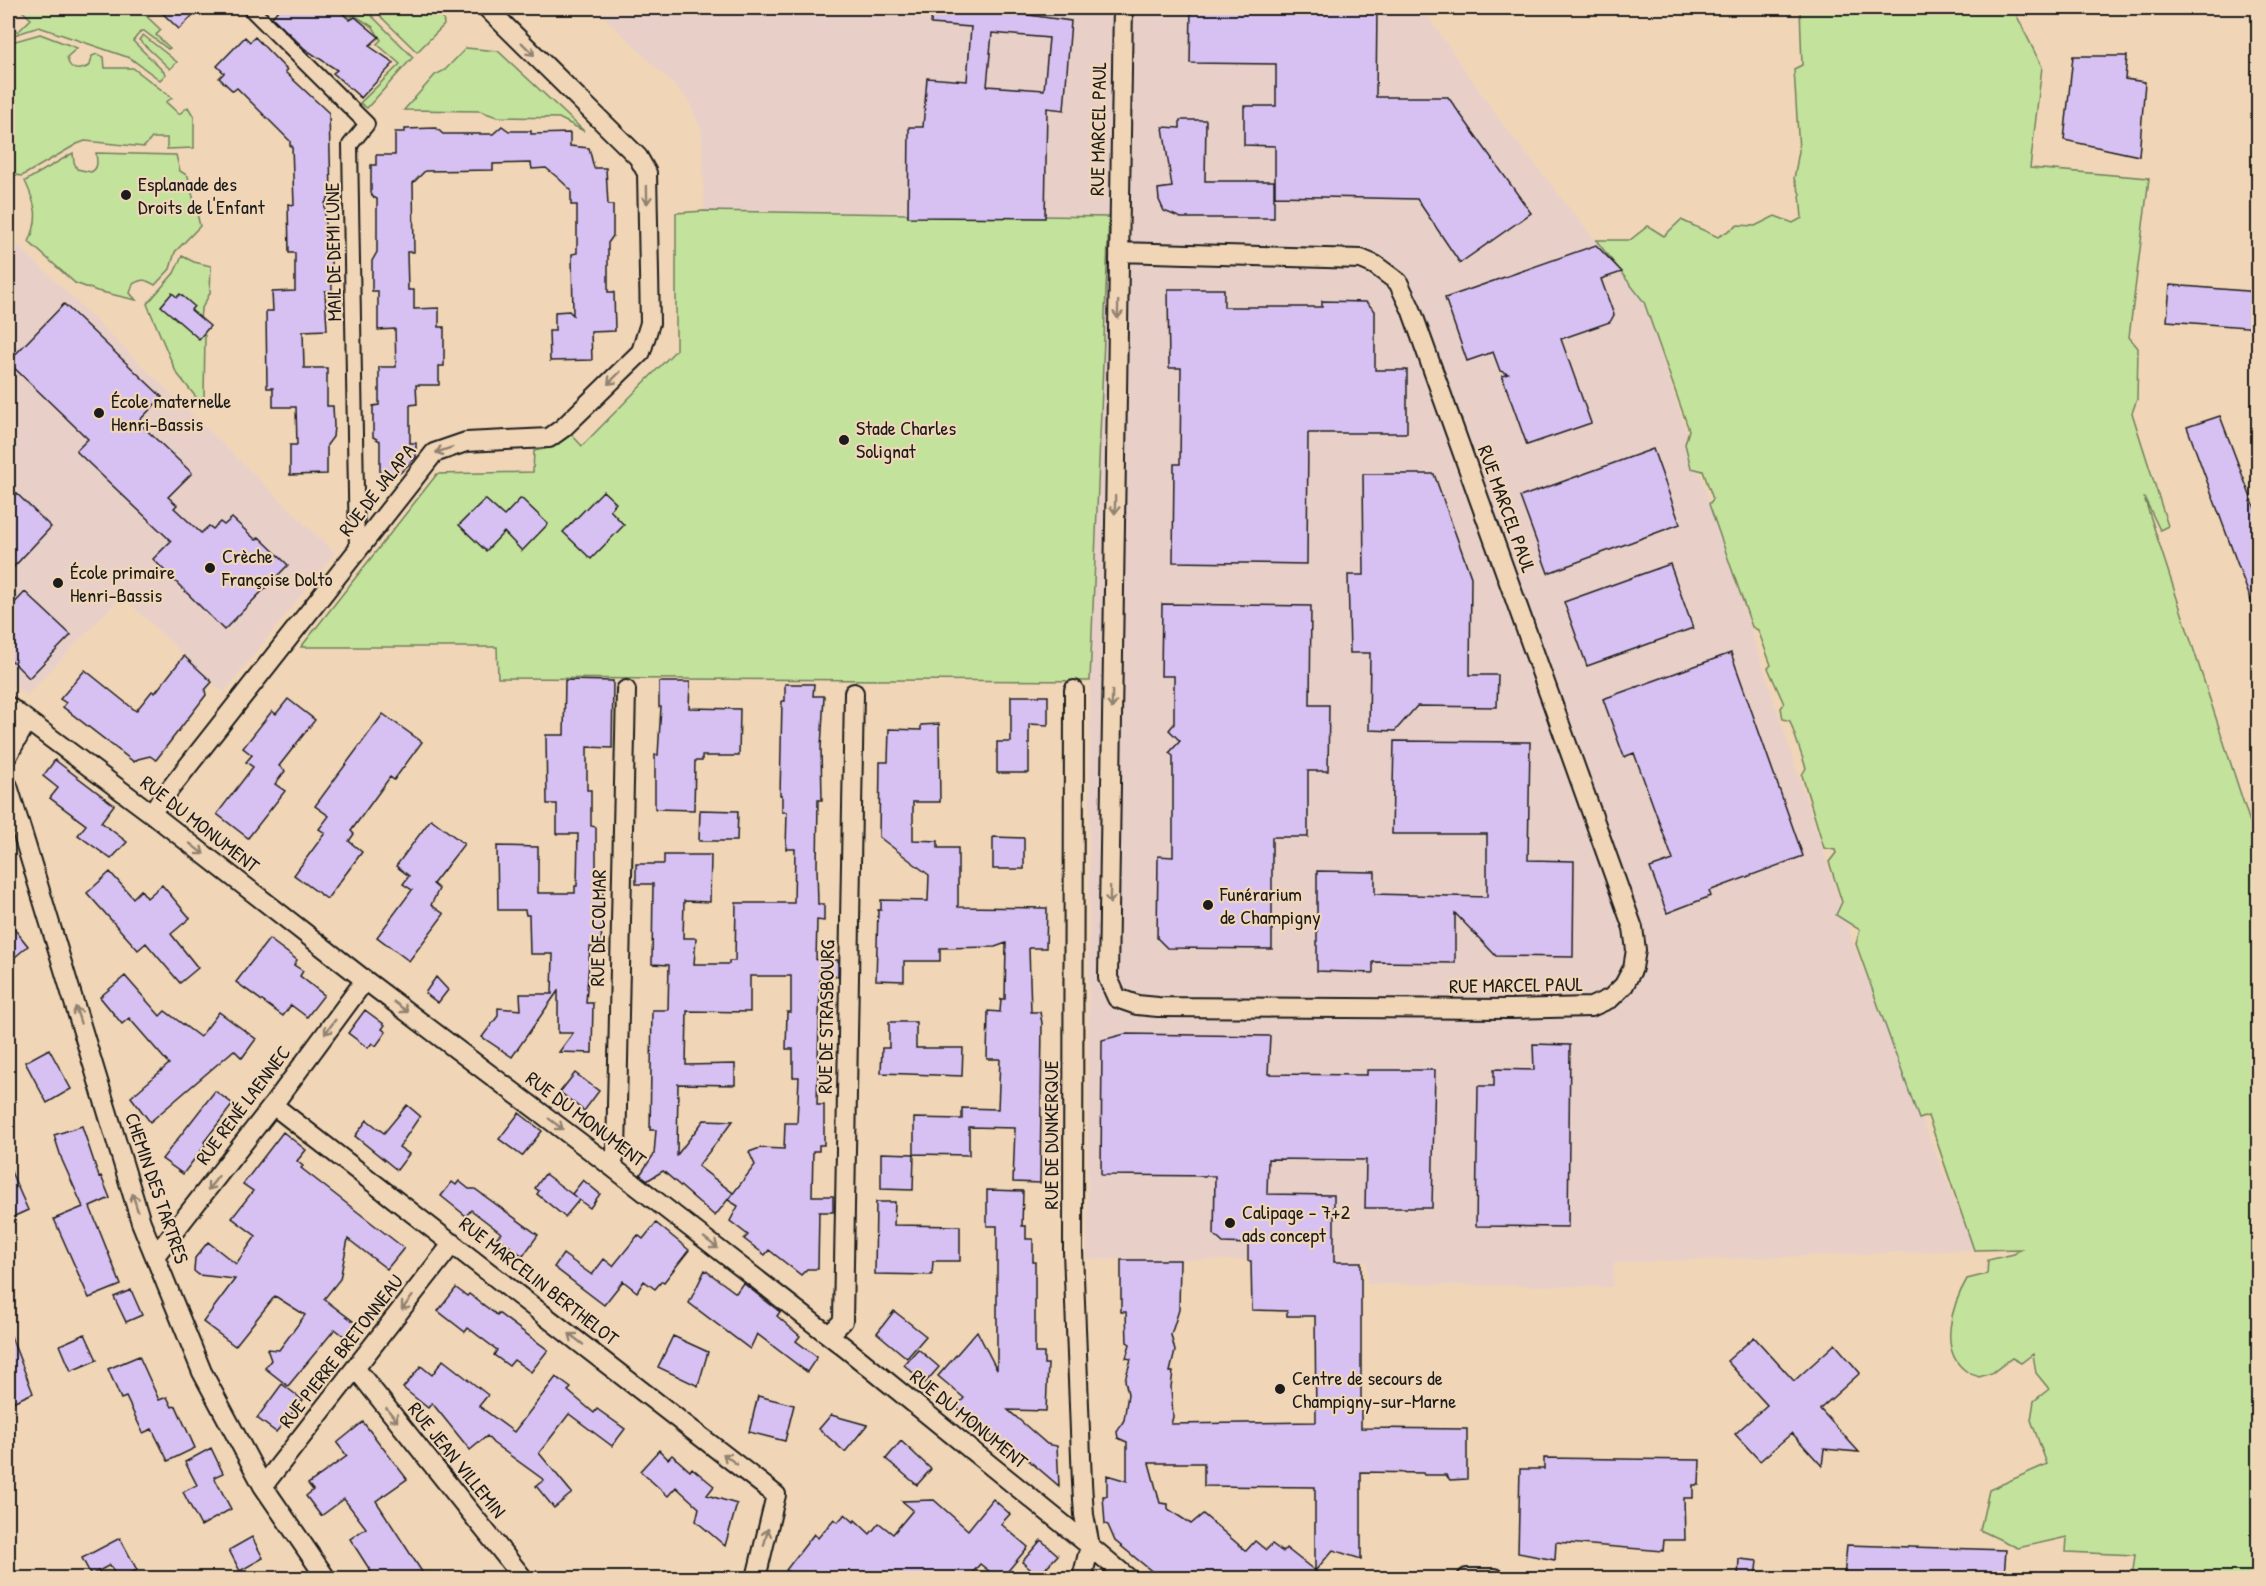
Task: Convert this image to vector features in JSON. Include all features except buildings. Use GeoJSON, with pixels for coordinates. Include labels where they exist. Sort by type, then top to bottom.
{"type":"FeatureCollection","features":[{"type":"Feature","properties":{"kind":"street","name":"MAIL DE DEMI LUNE"},"geometry":{"type":"LineString","coordinates":[[250,8],[367,124],[350,145],[357,551]]}},
{"type":"Feature","properties":{"kind":"street","name":"RUE DE JALAPA"},"geometry":{"type":"LineString","coordinates":[[151,813],[434,453],[466,442],[549,438],[563,428],[641,352],[650,324],[647,173],[638,157],[487,8]]}},
{"type":"Feature","properties":{"kind":"street","name":"RUE MARCEL PAUL"},"geometry":{"type":"LineString","coordinates":[[1119,252],[1361,259],[1375,264],[1398,282],[1411,309],[1633,928],[1636,950],[1633,968],[1624,985],[1611,998],[1591,1007],[1544,1009],[1158,1007],[1137,1005],[1117,998],[1108,978],[1119,252],[1123,8]]}},
{"type":"Feature","properties":{"kind":"street","name":"RUE DE COLMAR"},"geometry":{"type":"LineString","coordinates":[[611,1166],[616,1153],[626,690]]}},
{"type":"Feature","properties":{"kind":"street","name":"RUE DE DUNKERQUE"},"geometry":{"type":"LineString","coordinates":[[1074,690],[1073,1251],[1082,1483],[1084,1515],[1090,1546],[1082,1578]]}},
{"type":"Feature","properties":{"kind":"street","name":"RUE DE STRASBOURG"},"geometry":{"type":"LineString","coordinates":[[829,1335],[843,1321],[854,693]]}},
{"type":"Feature","properties":{"kind":"street","name":"RUE DU MONUMENT"},"geometry":{"type":"LineString","coordinates":[[8,706],[151,813],[829,1335],[1128,1578]]}},
{"type":"Feature","properties":{"kind":"street"},"geometry":{"type":"LineString","coordinates":[[8,755],[27,721]]}},
{"type":"Feature","properties":{"kind":"street","name":"CHEMIN DES TARTRES"},"geometry":{"type":"LineString","coordinates":[[8,786],[141,1222],[202,1372],[263,1486],[326,1578]]}},
{"type":"Feature","properties":{"kind":"street","name":"RUE RENÉ LAENNEC"},"geometry":{"type":"LineString","coordinates":[[155,1256],[273,1105],[365,980]]}},
{"type":"Feature","properties":{"kind":"street","name":"RUE MARCELIN BERTHELOT"},"geometry":{"type":"LineString","coordinates":[[273,1105],[448,1250],[776,1495],[756,1578]]}},
{"type":"Feature","properties":{"kind":"street","name":"RUE PIERRE BRETONNEAU"},"geometry":{"type":"LineString","coordinates":[[263,1486],[448,1250]]}},
{"type":"Feature","properties":{"kind":"street","name":"RUE JEAN VILLEMIN"},"geometry":{"type":"LineString","coordinates":[[356,1369],[523,1578]]}},
{"type":"Feature","properties":{"kind":"street"},"geometry":{"type":"LineString","coordinates":[[1468,1578],[1495,1578]]}},
{"type":"Feature","properties":{"kind":"shaded area"},"geometry":{"type":"Polygon","coordinates":[[[595,8],[1422,8],[1499,119],[1644,302],[1855,948],[1974,1250],[1614,1263],[1613,1287],[1367,1284],[1367,1261],[1087,1259],[1090,681],[1109,217],[704,211],[702,132],[688,99],[595,8]]]}},
{"type":"Feature","properties":{"kind":"shaded area"},"geometry":{"type":"Polygon","coordinates":[[[8,235],[335,553],[224,693],[122,596],[27,695],[8,681],[8,235]]]}},
{"type":"Feature","properties":{"kind":"green space"},"geometry":{"type":"Polygon","coordinates":[[[21,8],[142,8],[141,11],[161,30],[156,35],[170,48],[168,49],[144,31],[141,31],[133,41],[166,74],[160,80],[130,58],[39,27],[8,37],[8,20],[18,32],[31,19],[21,8]]]}},
{"type":"Feature","properties":{"kind":"green space"},"geometry":{"type":"Polygon","coordinates":[[[338,8],[372,8],[372,16],[413,57],[367,108],[360,103],[400,64],[377,44],[381,40],[373,27],[354,15],[350,18],[338,8]]]}},
{"type":"Feature","properties":{"kind":"green space"},"geometry":{"type":"Polygon","coordinates":[[[381,8],[442,8],[444,25],[417,52],[381,17],[381,8]]]}},
{"type":"Feature","properties":{"kind":"green space"},"geometry":{"type":"Polygon","coordinates":[[[1800,8],[2013,8],[2042,67],[2030,168],[2149,178],[2129,337],[2138,348],[2137,399],[2132,413],[2168,526],[2160,530],[2144,497],[2258,847],[2258,1578],[2132,1578],[2135,1555],[2066,1552],[2067,1537],[2018,1548],[1980,1530],[1989,1490],[2047,1464],[2031,1420],[2034,1401],[2049,1389],[2036,1373],[2033,1354],[2021,1363],[2012,1358],[1992,1373],[1979,1377],[1967,1372],[1957,1362],[1952,1351],[1950,1326],[1957,1301],[1967,1279],[1987,1274],[1988,1260],[2014,1254],[2021,1249],[1974,1250],[1928,1116],[1919,1119],[1856,944],[1860,930],[1836,915],[1842,902],[1829,862],[1836,853],[1835,850],[1824,848],[1802,775],[1806,768],[1790,721],[1783,719],[1781,708],[1784,704],[1768,668],[1771,665],[1758,630],[1752,627],[1709,504],[1713,499],[1703,471],[1691,468],[1685,444],[1689,430],[1644,302],[1596,240],[1630,240],[1648,226],[1664,236],[1681,220],[1718,237],[1738,225],[1755,226],[1775,216],[1793,223],[1802,218],[1800,194],[1794,179],[1799,151],[1794,69],[1802,65],[1800,8]]]}},
{"type":"Feature","properties":{"kind":"green space"},"geometry":{"type":"Polygon","coordinates":[[[40,34],[77,48],[67,57],[72,68],[78,69],[90,65],[92,56],[97,54],[104,57],[105,68],[133,68],[172,98],[166,102],[179,114],[188,107],[194,117],[194,148],[167,149],[167,138],[152,138],[144,147],[85,141],[22,176],[9,174],[8,43],[40,34]]]}},
{"type":"Feature","properties":{"kind":"green space"},"geometry":{"type":"Polygon","coordinates":[[[143,35],[177,62],[170,69],[139,40],[143,35]]]}},
{"type":"Feature","properties":{"kind":"green space"},"geometry":{"type":"Polygon","coordinates":[[[466,48],[498,51],[584,131],[559,118],[497,117],[480,111],[404,110],[435,75],[445,70],[466,48]]]}},
{"type":"Feature","properties":{"kind":"green space"},"geometry":{"type":"Polygon","coordinates":[[[73,153],[77,169],[91,172],[96,166],[96,153],[176,155],[180,171],[188,176],[200,226],[175,252],[170,269],[155,285],[144,280],[133,284],[130,293],[136,300],[97,291],[75,283],[29,242],[35,225],[35,211],[25,181],[73,153]]]}},
{"type":"Feature","properties":{"kind":"green space","name":"Stade Charles Solignat"},"geometry":{"type":"Polygon","coordinates":[[[704,211],[1109,217],[1090,681],[498,678],[497,647],[301,647],[437,474],[533,472],[534,451],[553,447],[571,434],[582,446],[676,350],[676,213],[704,211]]]}},
{"type":"Feature","properties":{"kind":"green space"},"geometry":{"type":"Polygon","coordinates":[[[182,256],[211,266],[210,293],[201,310],[200,319],[205,336],[204,397],[199,401],[176,372],[147,304],[174,273],[182,256]]]}},
{"type":"Feature","properties":{"kind":"place","name":"Esplanade des Droits de l'Enfant"},"geometry":{"type":"Point","coordinates":[126,195]}},
{"type":"Feature","properties":{"kind":"place","name":"École maternelle Henri-Bassis"},"geometry":{"type":"Point","coordinates":[99,413]}},
{"type":"Feature","properties":{"kind":"place","name":"Stade Charles Solignat"},"geometry":{"type":"Point","coordinates":[844,440]}},
{"type":"Feature","properties":{"kind":"place","name":"Crèche Françoise Dolto"},"geometry":{"type":"Point","coordinates":[210,568]}},
{"type":"Feature","properties":{"kind":"place","name":"École primaire Henri-Bassis"},"geometry":{"type":"Point","coordinates":[58,583]}},
{"type":"Feature","properties":{"kind":"place","name":"Funérarium de Champigny"},"geometry":{"type":"Point","coordinates":[1208,905]}},
{"type":"Feature","properties":{"kind":"place","name":"Calipage - 7+2 ads concept"},"geometry":{"type":"Point","coordinates":[1230,1223]}},
{"type":"Feature","properties":{"kind":"place","name":"Centre de secours de Champigny-sur-Marne"},"geometry":{"type":"Point","coordinates":[1280,1389]}}]}
